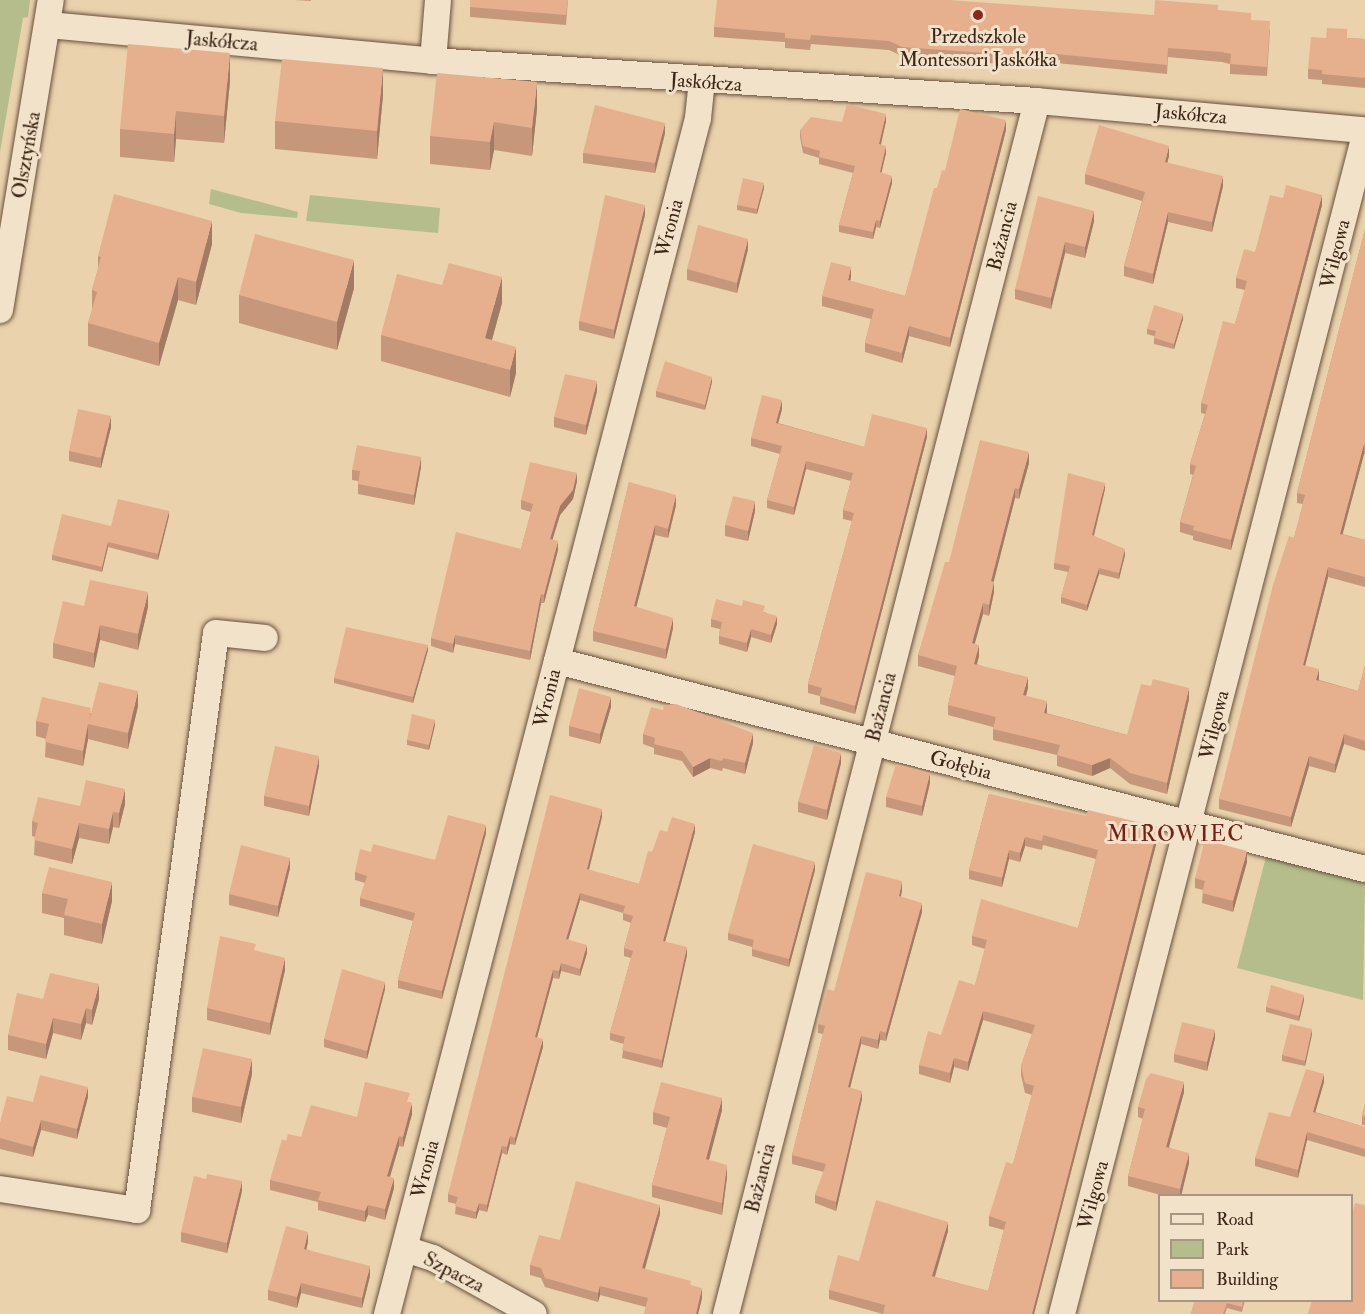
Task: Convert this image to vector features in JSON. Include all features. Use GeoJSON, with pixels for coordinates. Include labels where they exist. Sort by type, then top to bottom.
{"type":"FeatureCollection","features":[{"type":"Feature","properties":{"kind":"street"},"geometry":{"type":"LineString","coordinates":[[433,62],[438,0]]}},
{"type":"Feature","properties":{"kind":"street","name":"Jaskółcza"},"geometry":{"type":"LineString","coordinates":[[50,12],[433,62],[702,82],[1036,101],[1365,130]]}},
{"type":"Feature","properties":{"kind":"street","name":"Olsztyńska"},"geometry":{"type":"LineString","coordinates":[[0,310],[50,12]]}},
{"type":"Feature","properties":{"kind":"street","name":"Wronia"},"geometry":{"type":"LineString","coordinates":[[387,1314],[698,118],[702,82]]}},
{"type":"Feature","properties":{"kind":"street","name":"Bażancia"},"geometry":{"type":"LineString","coordinates":[[726,1314],[1036,101]]}},
{"type":"Feature","properties":{"kind":"street","name":"Wilgowa"},"geometry":{"type":"LineString","coordinates":[[1062,1314],[1365,135]]}},
{"type":"Feature","properties":{"kind":"street"},"geometry":{"type":"LineString","coordinates":[[0,1189],[137,1210],[216,633],[265,638]]}},
{"type":"Feature","properties":{"kind":"street","name":"Gołębia"},"geometry":{"type":"LineString","coordinates":[[557,661],[1365,869]]}},
{"type":"Feature","properties":{"kind":"street","name":"Szpacza"},"geometry":{"type":"LineString","coordinates":[[405,1249],[433,1258],[534,1314]]}},
{"type":"Feature","properties":{"kind":"green space"},"geometry":{"type":"Polygon","coordinates":[[[0,0],[30,0],[28,17],[23,18],[0,152],[0,0]]]}},
{"type":"Feature","properties":{"kind":"green space"},"geometry":{"type":"Polygon","coordinates":[[[211,189],[298,212],[297,218],[241,213],[209,204],[211,189]]]}},
{"type":"Feature","properties":{"kind":"green space"},"geometry":{"type":"Polygon","coordinates":[[[310,195],[440,208],[438,233],[306,221],[310,195]]]}},
{"type":"Feature","properties":{"kind":"green space"},"geometry":{"type":"Polygon","coordinates":[[[1266,857],[1365,882],[1363,1000],[1237,968],[1266,857]]]}},
{"type":"Feature","properties":{"kind":"building"},"geometry":{"type":"Polygon","coordinates":[[[470,0],[568,0],[566,15],[470,7],[470,0]]]}},
{"type":"Feature","properties":{"kind":"building"},"geometry":{"type":"Polygon","coordinates":[[[717,0],[949,0],[1154,15],[1155,0],[1218,5],[1218,10],[1251,13],[1251,20],[1270,21],[1267,67],[1230,64],[1231,54],[1222,52],[1168,48],[1167,65],[1026,51],[1026,56],[902,47],[889,41],[811,35],[810,40],[785,38],[785,33],[714,27],[717,0]]]}},
{"type":"Feature","properties":{"kind":"building"},"geometry":{"type":"Polygon","coordinates":[[[1327,28],[1347,29],[1347,38],[1365,39],[1365,78],[1322,74],[1322,70],[1308,69],[1311,37],[1326,38],[1327,28]]]}},
{"type":"Feature","properties":{"kind":"building"},"geometry":{"type":"Polygon","coordinates":[[[128,44],[230,53],[224,116],[176,111],[174,134],[120,129],[128,44]]]}},
{"type":"Feature","properties":{"kind":"building"},"geometry":{"type":"Polygon","coordinates":[[[282,59],[383,68],[377,131],[275,121],[282,59]]]}},
{"type":"Feature","properties":{"kind":"building"},"geometry":{"type":"Polygon","coordinates":[[[437,73],[537,82],[532,128],[494,122],[490,142],[430,136],[437,73]]]}},
{"type":"Feature","properties":{"kind":"building"},"geometry":{"type":"Polygon","coordinates":[[[847,104],[886,114],[879,144],[886,146],[880,172],[892,176],[880,221],[876,220],[873,232],[839,225],[855,166],[819,157],[820,151],[803,146],[800,130],[811,117],[842,122],[847,104]]]}},
{"type":"Feature","properties":{"kind":"building"},"geometry":{"type":"Polygon","coordinates":[[[595,105],[665,123],[655,163],[583,153],[595,105]]]}},
{"type":"Feature","properties":{"kind":"building"},"geometry":{"type":"Polygon","coordinates":[[[960,109],[1006,120],[950,338],[909,326],[902,353],[865,343],[874,309],[822,296],[831,262],[851,267],[848,280],[905,296],[934,188],[937,188],[942,170],[945,171],[960,109]]]}},
{"type":"Feature","properties":{"kind":"building"},"geometry":{"type":"Polygon","coordinates":[[[1099,125],[1169,146],[1165,162],[1223,176],[1212,222],[1168,212],[1153,274],[1124,266],[1145,192],[1085,174],[1099,125]]]}},
{"type":"Feature","properties":{"kind":"building"},"geometry":{"type":"Polygon","coordinates":[[[743,178],[764,183],[757,209],[737,205],[743,178]]]}},
{"type":"Feature","properties":{"kind":"building"},"geometry":{"type":"Polygon","coordinates":[[[1286,185],[1322,195],[1231,540],[1193,530],[1194,526],[1180,522],[1196,466],[1190,464],[1208,405],[1201,403],[1223,321],[1235,324],[1247,281],[1236,278],[1244,249],[1255,252],[1270,195],[1283,198],[1286,185]]]}},
{"type":"Feature","properties":{"kind":"building"},"geometry":{"type":"Polygon","coordinates":[[[114,194],[212,221],[196,282],[178,277],[159,343],[88,323],[97,292],[92,290],[101,257],[98,256],[114,194]]]}},
{"type":"Feature","properties":{"kind":"building"},"geometry":{"type":"Polygon","coordinates":[[[605,195],[645,205],[614,330],[579,321],[605,195]]]}},
{"type":"Feature","properties":{"kind":"building"},"geometry":{"type":"Polygon","coordinates":[[[1038,196],[1094,211],[1085,247],[1065,242],[1051,298],[1015,289],[1038,196]]]}},
{"type":"Feature","properties":{"kind":"building"},"geometry":{"type":"Polygon","coordinates":[[[698,225],[748,239],[737,283],[687,269],[698,225]]]}},
{"type":"Feature","properties":{"kind":"building"},"geometry":{"type":"Polygon","coordinates":[[[1365,229],[1365,444],[1340,534],[1365,540],[1365,577],[1328,567],[1303,665],[1319,669],[1316,680],[1358,691],[1365,665],[1365,741],[1344,734],[1335,764],[1309,756],[1291,817],[1219,799],[1273,585],[1289,536],[1294,538],[1305,495],[1297,493],[1365,229]]]}},
{"type":"Feature","properties":{"kind":"building"},"geometry":{"type":"Polygon","coordinates":[[[255,234],[354,260],[337,322],[239,295],[255,234]]]}},
{"type":"Feature","properties":{"kind":"building"},"geometry":{"type":"Polygon","coordinates":[[[449,263],[502,277],[485,338],[516,347],[510,370],[381,335],[397,274],[442,285],[449,263]]]}},
{"type":"Feature","properties":{"kind":"building"},"geometry":{"type":"Polygon","coordinates":[[[1154,305],[1183,314],[1174,344],[1154,338],[1156,331],[1147,329],[1154,305]]]}},
{"type":"Feature","properties":{"kind":"building"},"geometry":{"type":"Polygon","coordinates":[[[665,361],[712,377],[705,405],[656,391],[665,361]]]}},
{"type":"Feature","properties":{"kind":"building"},"geometry":{"type":"Polygon","coordinates":[[[565,374],[597,381],[586,425],[554,417],[565,374]]]}},
{"type":"Feature","properties":{"kind":"building"},"geometry":{"type":"Polygon","coordinates":[[[762,395],[782,400],[776,423],[864,447],[872,414],[927,428],[855,706],[820,696],[822,688],[808,684],[854,513],[843,510],[853,473],[806,461],[794,507],[767,500],[782,446],[751,438],[762,395]]]}},
{"type":"Feature","properties":{"kind":"building"},"geometry":{"type":"Polygon","coordinates":[[[78,409],[111,416],[101,458],[69,451],[78,409]]]}},
{"type":"Feature","properties":{"kind":"building"},"geometry":{"type":"Polygon","coordinates":[[[980,440],[1029,452],[1019,489],[1015,488],[991,581],[994,582],[989,605],[983,603],[972,643],[979,645],[974,664],[1028,677],[1023,695],[1047,701],[1044,713],[1127,735],[1141,684],[1151,686],[1153,679],[1189,688],[1167,783],[1130,773],[1110,758],[1092,765],[1057,755],[1060,745],[993,729],[996,717],[948,705],[957,666],[918,655],[945,562],[949,562],[980,440]]]}},
{"type":"Feature","properties":{"kind":"building"},"geometry":{"type":"Polygon","coordinates":[[[357,445],[421,457],[414,495],[358,484],[360,471],[352,470],[357,445]]]}},
{"type":"Feature","properties":{"kind":"building"},"geometry":{"type":"Polygon","coordinates":[[[530,462],[577,473],[573,490],[560,506],[550,539],[558,541],[544,595],[541,594],[530,651],[455,635],[453,644],[431,638],[456,532],[521,549],[533,504],[521,500],[530,462]]]}},
{"type":"Feature","properties":{"kind":"building"},"geometry":{"type":"Polygon","coordinates":[[[1068,473],[1105,483],[1092,535],[1125,549],[1119,573],[1099,568],[1087,605],[1061,597],[1070,566],[1054,563],[1068,473]]]}},
{"type":"Feature","properties":{"kind":"building"},"geometry":{"type":"Polygon","coordinates":[[[629,482],[676,495],[668,529],[655,525],[634,606],[673,618],[666,649],[593,631],[629,482]]]}},
{"type":"Feature","properties":{"kind":"building"},"geometry":{"type":"Polygon","coordinates":[[[733,496],[755,501],[748,531],[725,525],[733,496]]]}},
{"type":"Feature","properties":{"kind":"building"},"geometry":{"type":"Polygon","coordinates":[[[118,499],[169,511],[158,554],[108,542],[102,567],[52,555],[62,514],[111,526],[118,499]]]}},
{"type":"Feature","properties":{"kind":"building"},"geometry":{"type":"Polygon","coordinates":[[[90,580],[148,592],[138,634],[100,625],[94,653],[53,643],[63,601],[84,606],[90,580]]]}},
{"type":"Feature","properties":{"kind":"building"},"geometry":{"type":"Polygon","coordinates":[[[716,599],[742,606],[743,600],[765,606],[763,612],[777,616],[771,635],[751,629],[747,643],[719,636],[722,622],[711,619],[716,599]]]}},
{"type":"Feature","properties":{"kind":"building"},"geometry":{"type":"Polygon","coordinates":[[[346,627],[428,645],[413,697],[334,678],[346,627]]]}},
{"type":"Feature","properties":{"kind":"building"},"geometry":{"type":"Polygon","coordinates":[[[99,682],[138,691],[128,733],[88,724],[83,751],[45,742],[49,724],[36,721],[42,697],[91,708],[89,721],[99,682]]]}},
{"type":"Feature","properties":{"kind":"building"},"geometry":{"type":"Polygon","coordinates":[[[579,688],[611,697],[600,734],[569,726],[579,688]]]}},
{"type":"Feature","properties":{"kind":"building"},"geometry":{"type":"Polygon","coordinates":[[[676,704],[753,733],[745,763],[723,758],[722,761],[710,758],[693,767],[682,751],[654,744],[655,738],[643,734],[651,707],[663,710],[664,705],[676,704]]]}},
{"type":"Feature","properties":{"kind":"building"},"geometry":{"type":"Polygon","coordinates":[[[412,714],[435,720],[429,745],[407,740],[412,714]]]}},
{"type":"Feature","properties":{"kind":"building"},"geometry":{"type":"Polygon","coordinates":[[[814,745],[841,753],[827,810],[798,802],[814,745]]]}},
{"type":"Feature","properties":{"kind":"building"},"geometry":{"type":"Polygon","coordinates":[[[275,746],[319,756],[309,806],[264,796],[275,746]]]}},
{"type":"Feature","properties":{"kind":"building"},"geometry":{"type":"Polygon","coordinates":[[[896,764],[930,773],[922,806],[886,797],[896,764]]]}},
{"type":"Feature","properties":{"kind":"building"},"geometry":{"type":"Polygon","coordinates":[[[86,780],[125,789],[119,813],[113,812],[109,829],[79,823],[72,849],[34,840],[38,823],[32,821],[38,797],[80,806],[86,780]]]}},
{"type":"Feature","properties":{"kind":"building"},"geometry":{"type":"Polygon","coordinates":[[[989,794],[1086,816],[1088,810],[1158,827],[1032,1314],[883,1314],[885,1305],[829,1290],[838,1255],[859,1261],[876,1200],[948,1222],[932,1276],[988,1291],[1006,1222],[989,1216],[1006,1162],[1013,1164],[1034,1086],[1025,1083],[1021,1066],[1035,1025],[983,1011],[968,1062],[954,1058],[950,1073],[919,1065],[928,1031],[941,1035],[959,980],[975,985],[987,940],[972,936],[981,899],[1078,928],[1098,850],[1043,835],[1042,841],[1025,837],[1020,853],[1009,850],[1002,878],[969,870],[989,794]]]}},
{"type":"Feature","properties":{"kind":"building"},"geometry":{"type":"Polygon","coordinates":[[[550,795],[602,809],[587,869],[639,884],[648,851],[652,852],[660,830],[667,832],[672,817],[695,824],[663,941],[687,947],[662,1060],[622,1050],[625,1037],[610,1033],[633,951],[624,948],[633,916],[623,913],[625,906],[580,893],[566,939],[587,945],[580,969],[561,963],[559,971],[553,970],[535,1037],[543,1039],[515,1138],[510,1136],[507,1147],[502,1146],[487,1205],[479,1203],[476,1212],[455,1206],[458,1197],[448,1194],[550,795]]]}},
{"type":"Feature","properties":{"kind":"building"},"geometry":{"type":"Polygon","coordinates":[[[448,815],[486,825],[442,991],[398,980],[415,913],[360,898],[367,876],[355,872],[360,849],[371,852],[373,844],[435,860],[448,815]]]}},
{"type":"Feature","properties":{"kind":"building"},"geometry":{"type":"Polygon","coordinates":[[[1205,840],[1247,851],[1233,901],[1202,893],[1205,881],[1195,878],[1205,840]]]}},
{"type":"Feature","properties":{"kind":"building"},"geometry":{"type":"Polygon","coordinates":[[[753,844],[815,862],[789,959],[752,949],[754,940],[728,933],[753,844]]]}},
{"type":"Feature","properties":{"kind":"building"},"geometry":{"type":"Polygon","coordinates":[[[241,845],[290,858],[278,906],[229,894],[241,845]]]}},
{"type":"Feature","properties":{"kind":"building"},"geometry":{"type":"Polygon","coordinates":[[[49,867],[112,882],[102,924],[64,915],[68,899],[42,893],[49,867]]]}},
{"type":"Feature","properties":{"kind":"building"},"geometry":{"type":"Polygon","coordinates":[[[866,872],[902,881],[899,896],[922,903],[886,1033],[880,1031],[878,1040],[861,1036],[848,1087],[862,1091],[836,1202],[815,1195],[826,1164],[792,1155],[825,1026],[818,1024],[827,989],[834,991],[866,872]]]}},
{"type":"Feature","properties":{"kind":"building"},"geometry":{"type":"Polygon","coordinates":[[[220,936],[256,944],[254,950],[285,958],[270,1023],[207,1008],[220,936]]]}},
{"type":"Feature","properties":{"kind":"building"},"geometry":{"type":"Polygon","coordinates":[[[342,969],[385,982],[367,1051],[324,1039],[342,969]]]}},
{"type":"Feature","properties":{"kind":"building"},"geometry":{"type":"Polygon","coordinates":[[[50,973],[99,984],[92,1010],[86,1008],[81,1024],[53,1018],[46,1044],[8,1035],[17,993],[43,999],[50,973]]]}},
{"type":"Feature","properties":{"kind":"building"},"geometry":{"type":"Polygon","coordinates":[[[1271,985],[1304,995],[1299,1016],[1266,1007],[1271,985]]]}},
{"type":"Feature","properties":{"kind":"building"},"geometry":{"type":"Polygon","coordinates":[[[1182,1022],[1215,1030],[1207,1062],[1174,1054],[1182,1022]]]}},
{"type":"Feature","properties":{"kind":"building"},"geometry":{"type":"Polygon","coordinates":[[[1290,1024],[1312,1029],[1305,1061],[1282,1055],[1290,1024]]]}},
{"type":"Feature","properties":{"kind":"building"},"geometry":{"type":"Polygon","coordinates":[[[203,1048],[252,1059],[241,1107],[192,1097],[203,1048]]]}},
{"type":"Feature","properties":{"kind":"building"},"geometry":{"type":"Polygon","coordinates":[[[1306,1069],[1324,1074],[1313,1112],[1365,1127],[1365,1149],[1307,1132],[1298,1170],[1255,1158],[1269,1112],[1290,1117],[1306,1069]]]}},
{"type":"Feature","properties":{"kind":"building"},"geometry":{"type":"Polygon","coordinates":[[[1151,1073],[1184,1082],[1166,1147],[1189,1153],[1180,1189],[1128,1176],[1145,1109],[1138,1107],[1146,1079],[1151,1073]]]}},
{"type":"Feature","properties":{"kind":"building"},"geometry":{"type":"Polygon","coordinates":[[[40,1075],[88,1087],[77,1129],[41,1120],[33,1147],[0,1138],[0,1123],[7,1096],[33,1102],[40,1075]]]}},
{"type":"Feature","properties":{"kind":"building"},"geometry":{"type":"Polygon","coordinates":[[[365,1082],[410,1093],[407,1102],[412,1103],[403,1137],[399,1136],[387,1176],[394,1178],[385,1209],[368,1205],[365,1211],[318,1200],[321,1192],[270,1180],[282,1139],[286,1141],[288,1134],[301,1137],[311,1105],[357,1117],[365,1082]]]}},
{"type":"Feature","properties":{"kind":"building"},"geometry":{"type":"Polygon","coordinates":[[[661,1082],[722,1098],[706,1159],[727,1165],[722,1203],[652,1185],[670,1117],[653,1112],[661,1082]]]}},
{"type":"Feature","properties":{"kind":"building"},"geometry":{"type":"Polygon","coordinates":[[[207,1174],[242,1181],[227,1243],[181,1232],[194,1176],[206,1179],[207,1174]]]}},
{"type":"Feature","properties":{"kind":"building"},"geometry":{"type":"Polygon","coordinates":[[[576,1181],[660,1205],[642,1268],[691,1281],[690,1285],[702,1288],[696,1314],[644,1314],[648,1298],[600,1286],[598,1293],[545,1278],[541,1268],[530,1265],[539,1235],[560,1240],[576,1181]]]}},
{"type":"Feature","properties":{"kind":"building"},"geometry":{"type":"Polygon","coordinates":[[[1355,1203],[1365,1205],[1365,1309],[1363,1314],[1308,1314],[1311,1302],[1353,1302],[1353,1211],[1355,1203]]]}},
{"type":"Feature","properties":{"kind":"building"},"geometry":{"type":"Polygon","coordinates":[[[286,1226],[308,1232],[304,1249],[370,1266],[362,1298],[301,1283],[297,1297],[268,1290],[286,1226]]]}},
{"type":"Feature","properties":{"kind":"building"},"geometry":{"type":"Polygon","coordinates":[[[1194,1302],[1243,1302],[1242,1307],[1227,1303],[1223,1314],[1191,1314],[1194,1302]]]}},
{"type":"Feature","properties":{"kind":"place","name":"Przedszkole Montessori Jaskółka"},"geometry":{"type":"Point","coordinates":[978,15]}},
{"type":"Feature","properties":{"kind":"district","name":"MIROWIEC"},"geometry":{"type":"Point","coordinates":[1176,835]}}]}
